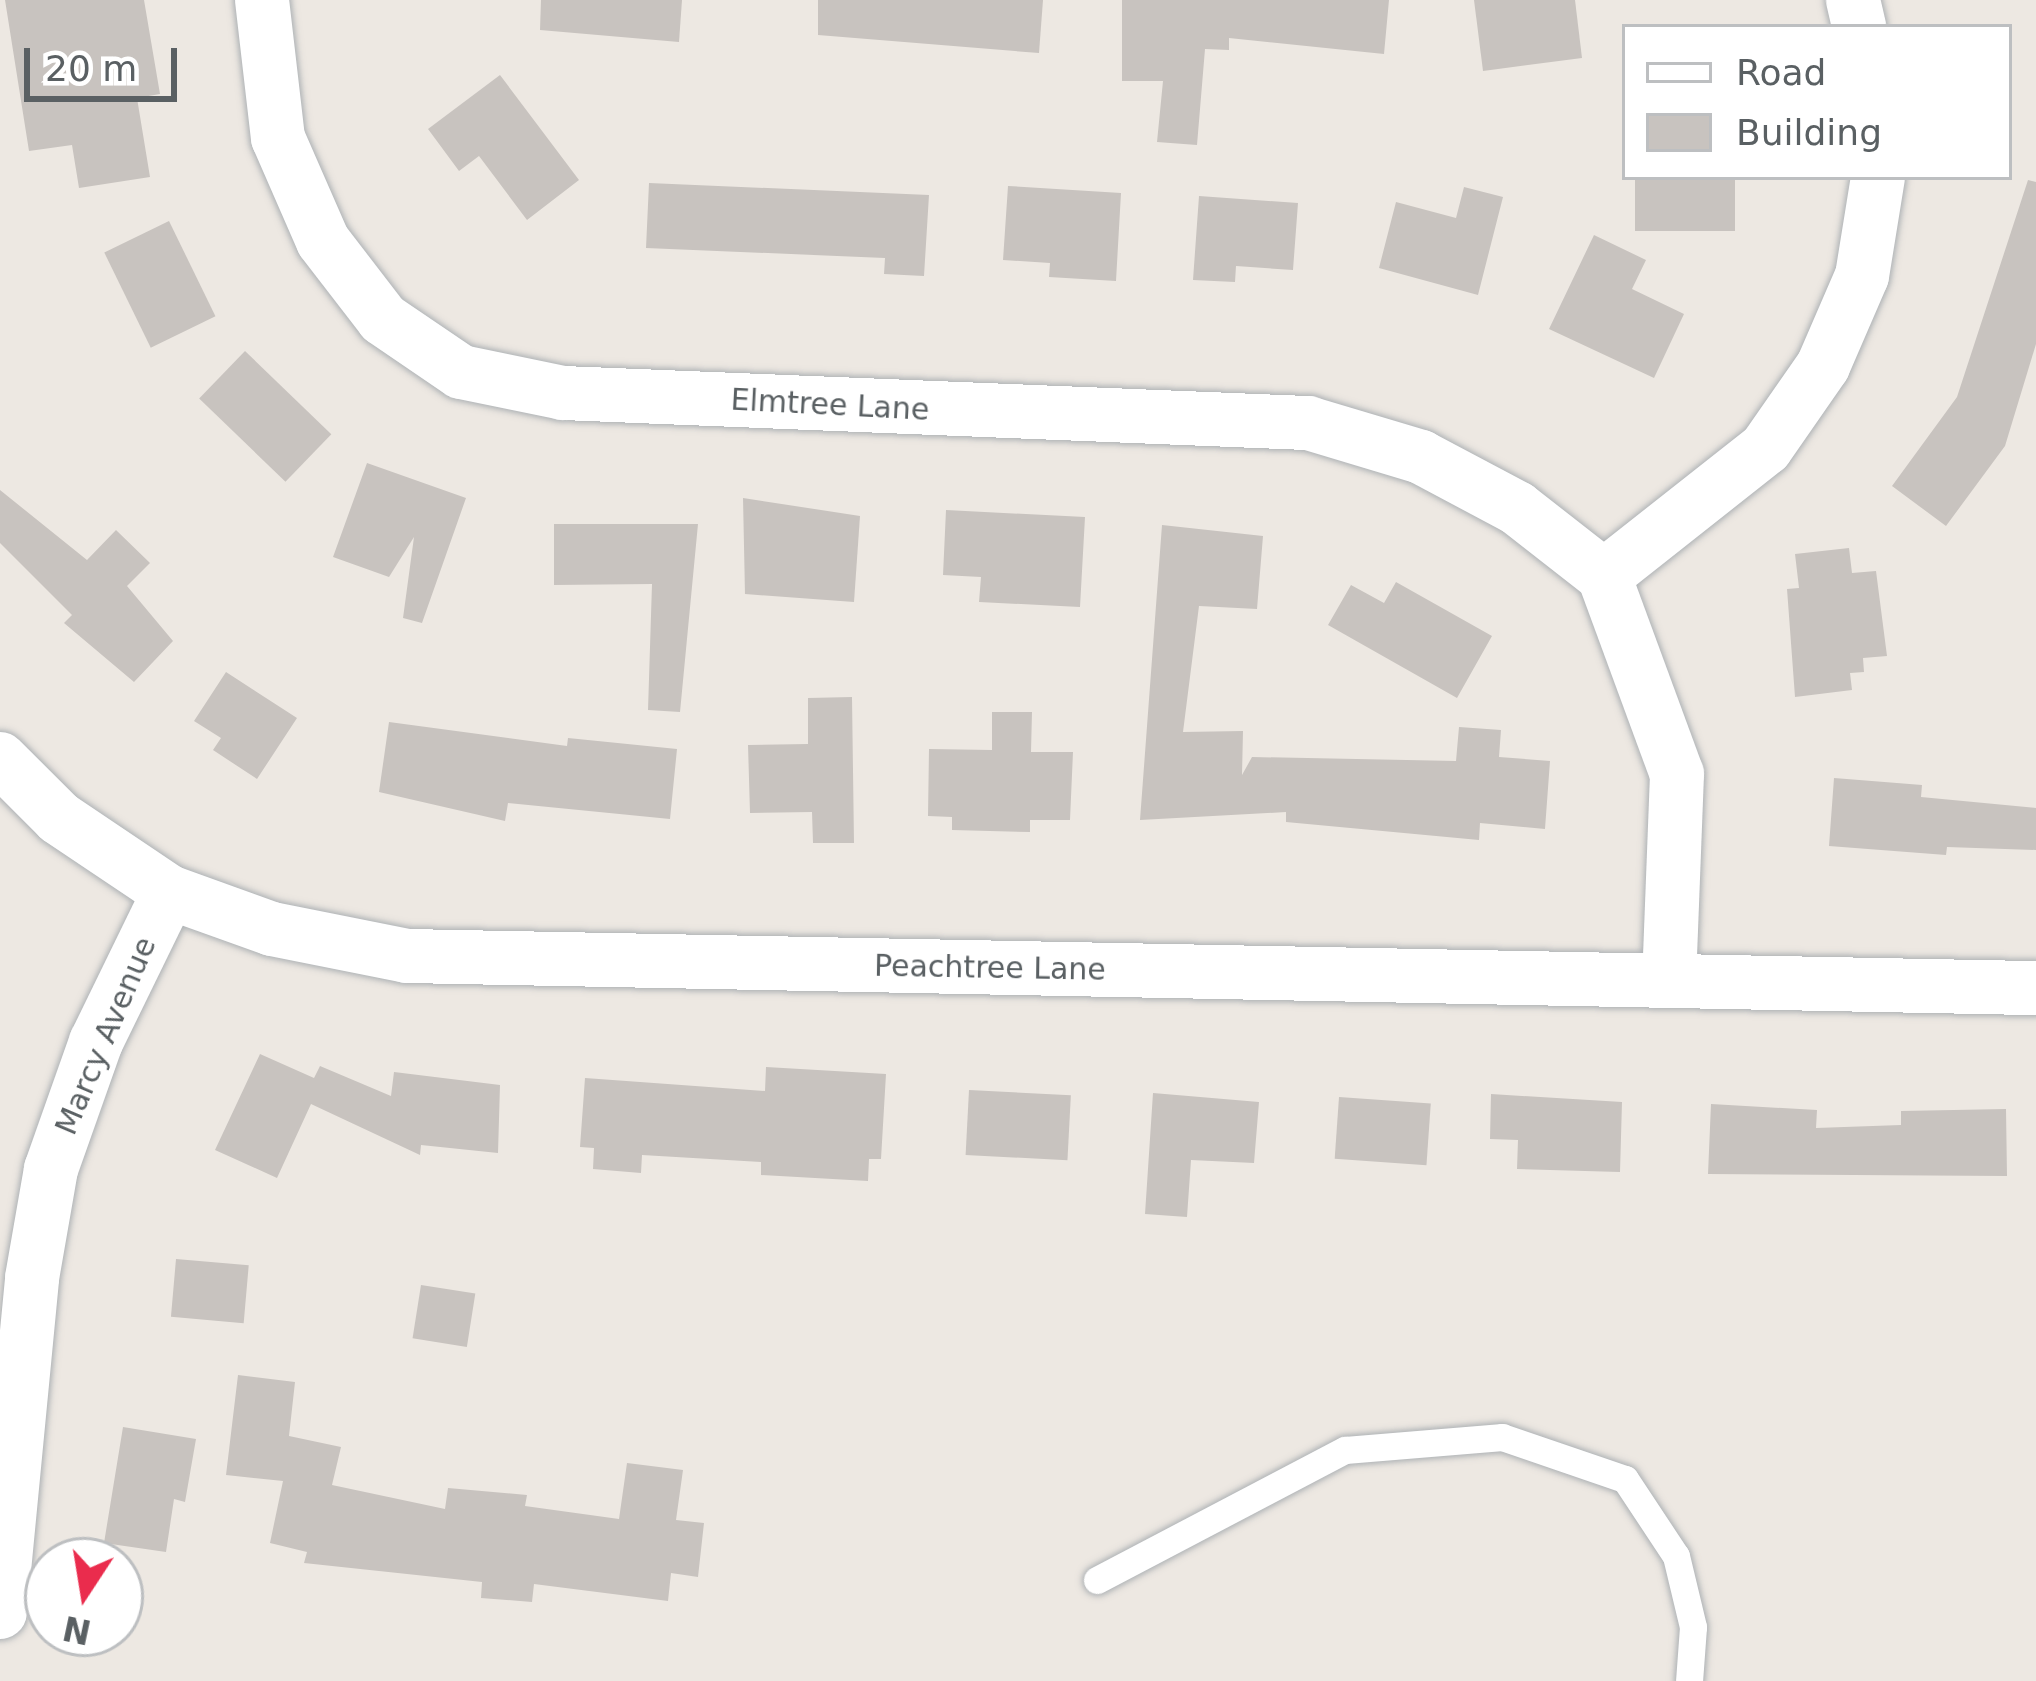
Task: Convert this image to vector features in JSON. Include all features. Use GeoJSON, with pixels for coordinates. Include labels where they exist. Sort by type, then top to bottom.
{"type":"FeatureCollection","features":[{"type":"Feature","properties":{"kind":"street","name":"Elmtree Lane"},"geometry":{"type":"LineString","coordinates":[[262,0],[278,138],[323,241],[382,320],[461,372],[562,393],[1308,423],[1421,457],[1517,508],[1604,576]]}},
{"type":"Feature","properties":{"kind":"street"},"geometry":{"type":"LineString","coordinates":[[1669,978],[1677,774],[1604,576],[1766,448],[1823,366],[1862,276],[1878,180]]}},
{"type":"Feature","properties":{"kind":"street","name":"Peachtree Lane"},"geometry":{"type":"LineString","coordinates":[[0,759],[59,818],[169,892],[272,929],[407,956],[2036,988]]}},
{"type":"Feature","properties":{"kind":"street","name":"Marcy Avenue"},"geometry":{"type":"LineString","coordinates":[[0,1612],[32,1278],[51,1168],[96,1042],[169,892]]}},
{"type":"Feature","properties":{"kind":"lane"},"geometry":{"type":"LineString","coordinates":[[1097,1580],[1345,1450],[1502,1437],[1625,1479],[1676,1556],[1694,1627],[1689,1681]]}},
{"type":"Feature","properties":{"kind":"building"},"geometry":{"type":"Polygon","coordinates":[[[5,0],[144,0],[160,94],[137,98],[150,177],[79,188],[72,145],[29,151],[5,0]]]}},
{"type":"Feature","properties":{"kind":"building"},"geometry":{"type":"Polygon","coordinates":[[[541,0],[682,0],[679,42],[540,30],[541,0]]]}},
{"type":"Feature","properties":{"kind":"building"},"geometry":{"type":"Polygon","coordinates":[[[818,0],[1043,0],[1039,53],[818,35],[818,0]]]}},
{"type":"Feature","properties":{"kind":"building"},"geometry":{"type":"Polygon","coordinates":[[[1122,0],[1389,0],[1384,54],[1229,38],[1229,50],[1205,49],[1197,145],[1157,142],[1163,81],[1122,81],[1122,0]]]}},
{"type":"Feature","properties":{"kind":"building"},"geometry":{"type":"Polygon","coordinates":[[[1474,0],[1575,0],[1582,58],[1483,71],[1474,0]]]}},
{"type":"Feature","properties":{"kind":"building"},"geometry":{"type":"Polygon","coordinates":[[[500,75],[579,180],[527,220],[479,156],[459,171],[428,129],[500,75]]]}},
{"type":"Feature","properties":{"kind":"building"},"geometry":{"type":"Polygon","coordinates":[[[1635,180],[1735,180],[1735,231],[1635,231],[1635,180]]]}},
{"type":"Feature","properties":{"kind":"building"},"geometry":{"type":"Polygon","coordinates":[[[2028,180],[2036,182],[2036,344],[2005,446],[1946,526],[1892,486],[1957,397],[2028,180]]]}},
{"type":"Feature","properties":{"kind":"building"},"geometry":{"type":"Polygon","coordinates":[[[649,183],[929,195],[924,276],[884,274],[885,258],[646,248],[649,183]]]}},
{"type":"Feature","properties":{"kind":"building"},"geometry":{"type":"Polygon","coordinates":[[[1008,186],[1121,193],[1116,281],[1049,277],[1050,263],[1003,260],[1008,186]]]}},
{"type":"Feature","properties":{"kind":"building"},"geometry":{"type":"Polygon","coordinates":[[[1464,187],[1503,197],[1478,295],[1379,268],[1396,202],[1456,218],[1464,187]]]}},
{"type":"Feature","properties":{"kind":"building"},"geometry":{"type":"Polygon","coordinates":[[[1199,196],[1298,203],[1293,270],[1236,266],[1235,282],[1193,280],[1199,196]]]}},
{"type":"Feature","properties":{"kind":"building"},"geometry":{"type":"Polygon","coordinates":[[[169,221],[215,316],[151,348],[104,253],[169,221]]]}},
{"type":"Feature","properties":{"kind":"building"},"geometry":{"type":"Polygon","coordinates":[[[1594,235],[1646,260],[1632,289],[1684,314],[1654,378],[1549,329],[1594,235]]]}},
{"type":"Feature","properties":{"kind":"building"},"geometry":{"type":"Polygon","coordinates":[[[245,351],[331,434],[285,482],[199,398],[245,351]]]}},
{"type":"Feature","properties":{"kind":"building"},"geometry":{"type":"Polygon","coordinates":[[[367,463],[466,498],[422,623],[403,618],[414,537],[389,577],[333,557],[367,463]]]}},
{"type":"Feature","properties":{"kind":"building"},"geometry":{"type":"Polygon","coordinates":[[[0,490],[87,560],[116,530],[150,563],[127,586],[173,641],[134,682],[64,623],[72,615],[0,543],[0,490]]]}},
{"type":"Feature","properties":{"kind":"building"},"geometry":{"type":"Polygon","coordinates":[[[743,498],[860,516],[854,602],[745,594],[743,498]]]}},
{"type":"Feature","properties":{"kind":"building"},"geometry":{"type":"Polygon","coordinates":[[[946,510],[1085,517],[1080,607],[979,602],[981,577],[943,575],[946,510]]]}},
{"type":"Feature","properties":{"kind":"building"},"geometry":{"type":"Polygon","coordinates":[[[554,524],[698,524],[680,712],[648,710],[652,584],[554,585],[554,524]]]}},
{"type":"Feature","properties":{"kind":"building"},"geometry":{"type":"Polygon","coordinates":[[[1162,525],[1263,536],[1257,609],[1199,606],[1183,732],[1243,731],[1242,775],[1252,757],[1456,761],[1459,727],[1501,730],[1499,757],[1550,761],[1545,829],[1480,823],[1479,840],[1286,822],[1286,812],[1140,820],[1162,525]]]}},
{"type":"Feature","properties":{"kind":"building"},"geometry":{"type":"Polygon","coordinates":[[[1849,548],[1852,573],[1876,571],[1887,656],[1863,658],[1864,672],[1850,673],[1852,690],[1795,697],[1787,589],[1799,588],[1795,554],[1849,548]]]}},
{"type":"Feature","properties":{"kind":"building"},"geometry":{"type":"Polygon","coordinates":[[[1396,582],[1492,636],[1457,698],[1328,625],[1351,585],[1384,603],[1396,582]]]}},
{"type":"Feature","properties":{"kind":"building"},"geometry":{"type":"Polygon","coordinates":[[[226,672],[297,718],[257,779],[213,750],[221,738],[194,721],[226,672]]]}},
{"type":"Feature","properties":{"kind":"building"},"geometry":{"type":"Polygon","coordinates":[[[852,697],[854,843],[813,843],[812,812],[750,813],[748,745],[808,744],[808,698],[852,697]]]}},
{"type":"Feature","properties":{"kind":"building"},"geometry":{"type":"Polygon","coordinates":[[[992,712],[1032,712],[1031,752],[1073,752],[1070,820],[1030,820],[1030,832],[952,830],[952,817],[928,816],[929,749],[992,750],[992,712]]]}},
{"type":"Feature","properties":{"kind":"building"},"geometry":{"type":"Polygon","coordinates":[[[389,722],[567,746],[568,738],[677,749],[670,819],[508,803],[505,821],[379,792],[389,722]]]}},
{"type":"Feature","properties":{"kind":"building"},"geometry":{"type":"Polygon","coordinates":[[[1834,778],[1922,785],[1921,797],[2036,808],[2036,850],[1947,847],[1946,855],[1829,846],[1834,778]]]}},
{"type":"Feature","properties":{"kind":"building"},"geometry":{"type":"Polygon","coordinates":[[[260,1054],[314,1078],[320,1066],[391,1096],[394,1072],[500,1085],[498,1153],[421,1145],[420,1155],[311,1104],[277,1178],[215,1150],[260,1054]]]}},
{"type":"Feature","properties":{"kind":"building"},"geometry":{"type":"Polygon","coordinates":[[[766,1067],[886,1074],[881,1159],[869,1159],[868,1181],[761,1175],[761,1162],[642,1155],[641,1173],[593,1169],[594,1148],[580,1147],[585,1078],[765,1091],[766,1067]]]}},
{"type":"Feature","properties":{"kind":"building"},"geometry":{"type":"Polygon","coordinates":[[[969,1090],[1071,1095],[1067,1160],[966,1155],[969,1090]]]}},
{"type":"Feature","properties":{"kind":"building"},"geometry":{"type":"Polygon","coordinates":[[[1153,1093],[1259,1102],[1254,1163],[1191,1160],[1187,1217],[1145,1214],[1153,1093]]]}},
{"type":"Feature","properties":{"kind":"building"},"geometry":{"type":"Polygon","coordinates":[[[1491,1094],[1622,1102],[1620,1172],[1517,1169],[1518,1140],[1490,1139],[1491,1094]]]}},
{"type":"Feature","properties":{"kind":"building"},"geometry":{"type":"Polygon","coordinates":[[[1339,1097],[1431,1103],[1426,1165],[1335,1159],[1339,1097]]]}},
{"type":"Feature","properties":{"kind":"building"},"geometry":{"type":"Polygon","coordinates":[[[1711,1104],[1817,1110],[1816,1128],[1901,1125],[1901,1111],[2006,1109],[2007,1176],[1708,1174],[1711,1104]]]}},
{"type":"Feature","properties":{"kind":"building"},"geometry":{"type":"Polygon","coordinates":[[[176,1259],[249,1265],[244,1323],[171,1317],[176,1259]]]}},
{"type":"Feature","properties":{"kind":"building"},"geometry":{"type":"Polygon","coordinates":[[[421,1285],[475,1294],[467,1347],[413,1338],[421,1285]]]}},
{"type":"Feature","properties":{"kind":"building"},"geometry":{"type":"Polygon","coordinates":[[[238,1375],[295,1382],[289,1436],[341,1447],[332,1485],[445,1509],[448,1488],[527,1495],[525,1506],[619,1519],[627,1463],[683,1470],[676,1520],[704,1523],[698,1577],[671,1573],[668,1601],[534,1584],[532,1602],[481,1598],[482,1582],[304,1563],[307,1552],[270,1543],[283,1481],[226,1475],[238,1375]]]}},
{"type":"Feature","properties":{"kind":"building"},"geometry":{"type":"Polygon","coordinates":[[[123,1427],[196,1439],[185,1502],[174,1499],[166,1552],[144,1549],[144,1537],[105,1537],[123,1427]]]}}]}
